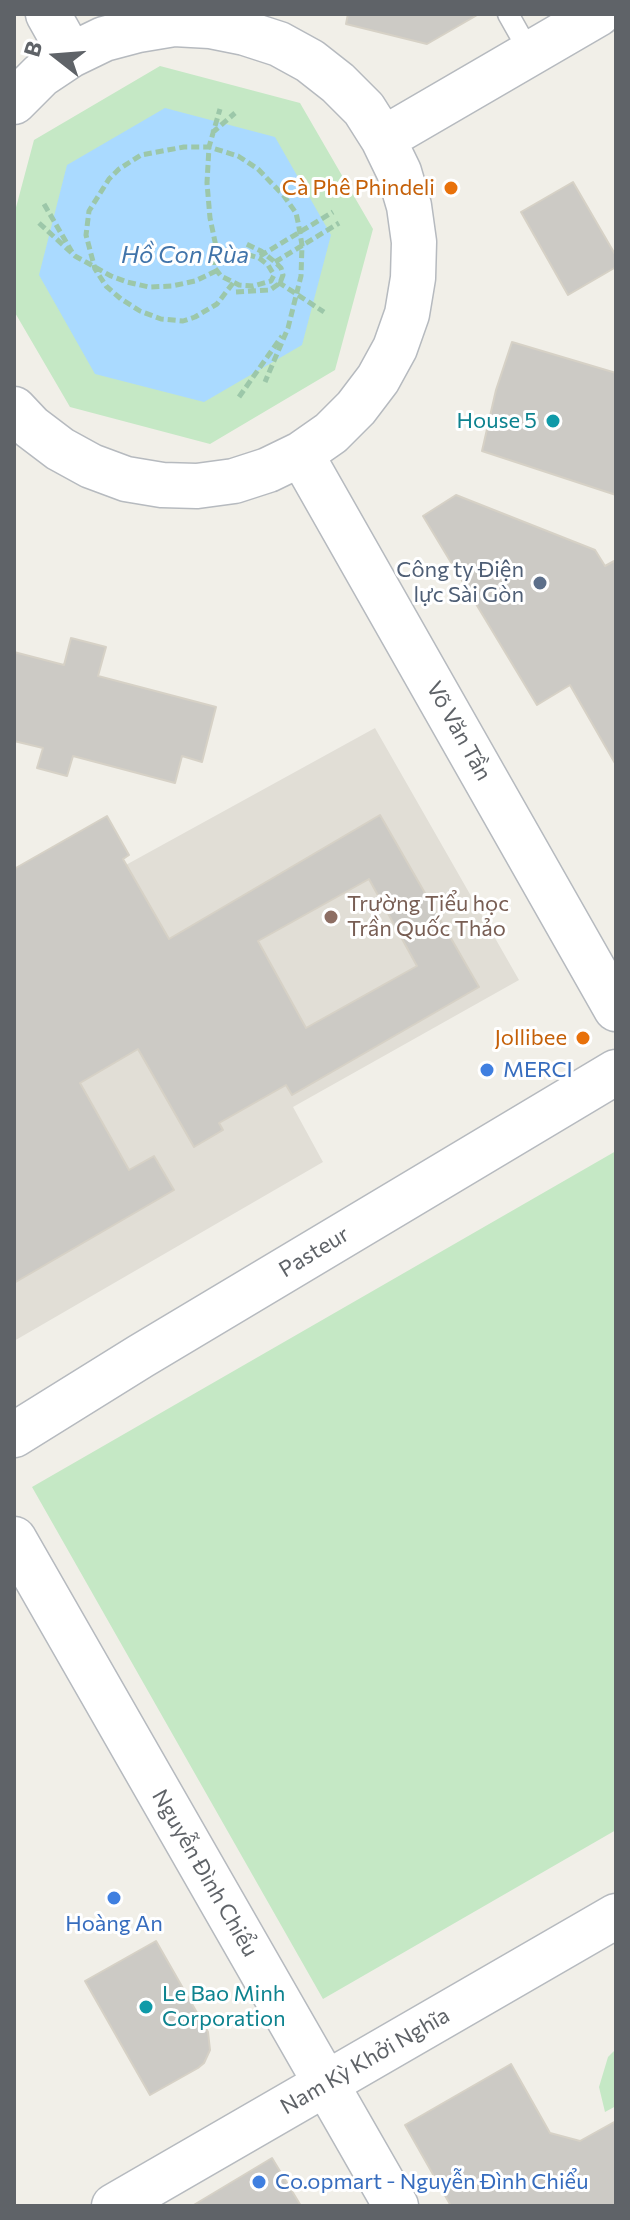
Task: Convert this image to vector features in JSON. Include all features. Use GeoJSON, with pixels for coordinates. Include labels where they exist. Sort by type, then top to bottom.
{"type":"FeatureCollection","features":[{"type":"Feature","properties":{"kind":"main road"},"geometry":{"type":"LineString","coordinates":[[48,14],[71,55]]}},
{"type":"Feature","properties":{"kind":"main road"},"geometry":{"type":"LineString","coordinates":[[383,139],[598,14]]}},
{"type":"Feature","properties":{"kind":"main road"},"geometry":{"type":"LineString","coordinates":[[14,102],[41,75],[71,55],[104,39],[138,30],[174,24],[210,26],[279,44],[310,61],[364,109],[399,172],[409,206],[414,254],[407,314],[395,348],[378,379],[356,408],[331,433],[301,454],[268,470],[234,481],[197,486],[162,485],[126,479],[91,466],[60,449],[31,427],[14,409]]}},
{"type":"Feature","properties":{"kind":"main road","name":"Võ Văn Tần"},"geometry":{"type":"LineString","coordinates":[[301,454],[616,1009]]}},
{"type":"Feature","properties":{"kind":"main road","name":"Pasteur"},"geometry":{"type":"LineString","coordinates":[[14,1435],[616,1072]]}},
{"type":"Feature","properties":{"kind":"main road","name":"Nguyễn Đình Chiểu"},"geometry":{"type":"LineString","coordinates":[[14,1539],[396,2206]]}},
{"type":"Feature","properties":{"kind":"main road","name":"Nam Kỳ Khởi Nghĩa"},"geometry":{"type":"LineString","coordinates":[[114,2206],[616,1916]]}},
{"type":"Feature","properties":{"kind":"lane"},"geometry":{"type":"LineString","coordinates":[[508,14],[530,53]]}},
{"type":"Feature","properties":{"kind":"path"},"geometry":{"type":"LineString","coordinates":[[218,256],[207,183],[211,133],[220,109]]}},
{"type":"Feature","properties":{"kind":"path"},"geometry":{"type":"LineString","coordinates":[[211,133],[235,113]]}},
{"type":"Feature","properties":{"kind":"path"},"geometry":{"type":"LineString","coordinates":[[233,283],[206,312],[183,321],[171,321],[140,311],[106,286],[95,269],[86,224],[94,200],[119,169],[141,155],[184,147],[209,147],[238,156],[272,181],[296,213],[302,245],[297,292],[288,328],[265,382]]}},
{"type":"Feature","properties":{"kind":"path"},"geometry":{"type":"LineString","coordinates":[[44,204],[75,256]]}},
{"type":"Feature","properties":{"kind":"path"},"geometry":{"type":"LineString","coordinates":[[260,256],[333,212]]}},
{"type":"Feature","properties":{"kind":"path"},"geometry":{"type":"LineString","coordinates":[[39,223],[75,256],[95,269],[127,282],[149,287],[172,286],[195,281],[216,271]]}},
{"type":"Feature","properties":{"kind":"path"},"geometry":{"type":"LineString","coordinates":[[268,265],[339,223]]}},
{"type":"Feature","properties":{"kind":"path"},"geometry":{"type":"LineString","coordinates":[[236,292],[262,293],[276,288],[283,275],[275,262],[244,243]]}},
{"type":"Feature","properties":{"kind":"path"},"geometry":{"type":"LineString","coordinates":[[236,251],[248,253],[268,265],[272,270],[272,279],[253,286],[233,283],[216,271],[214,261],[218,256],[236,251]]}},
{"type":"Feature","properties":{"kind":"path"},"geometry":{"type":"LineString","coordinates":[[272,279],[297,292],[324,312]]}},
{"type":"Feature","properties":{"kind":"path"},"geometry":{"type":"LineString","coordinates":[[239,397],[288,328]]}},
{"type":"Feature","properties":{"kind":"shaded area"},"geometry":{"type":"Polygon","coordinates":[[[375,728],[519,980],[293,1107],[323,1162],[14,1341],[14,903],[24,921],[375,728]]]}},
{"type":"Feature","properties":{"kind":"green space","name":"Hồ Con Rùa"},"geometry":{"type":"Polygon","coordinates":[[[160,66],[300,103],[373,229],[335,370],[210,444],[70,407],[14,311],[14,215],[34,140],[160,66]]]}},
{"type":"Feature","properties":{"kind":"green space"},"geometry":{"type":"Polygon","coordinates":[[[616,1151],[616,1830],[323,1999],[32,1487],[616,1151]]]}},
{"type":"Feature","properties":{"kind":"green space"},"geometry":{"type":"Polygon","coordinates":[[[616,2049],[616,2106],[605,2112],[599,2087],[608,2057],[616,2049]]]}},
{"type":"Feature","properties":{"kind":"water","name":"Hồ Con Rùa"},"geometry":{"type":"Polygon","coordinates":[[[165,108],[275,137],[331,235],[302,345],[204,402],[95,374],[39,275],[67,165],[165,108]]]}},
{"type":"Feature","properties":{"kind":"building"},"geometry":{"type":"Polygon","coordinates":[[[348,14],[479,14],[427,44],[346,24],[348,14]]]}},
{"type":"Feature","properties":{"kind":"building"},"geometry":{"type":"Polygon","coordinates":[[[573,182],[616,256],[616,267],[568,295],[521,212],[573,182]]]}},
{"type":"Feature","properties":{"kind":"building","name":"House 5"},"geometry":{"type":"Polygon","coordinates":[[[512,342],[616,373],[616,495],[482,451],[496,390],[512,342]]]}},
{"type":"Feature","properties":{"kind":"building","name":"Công ty Điện lực Sài Gòn"},"geometry":{"type":"Polygon","coordinates":[[[456,495],[595,550],[605,566],[616,560],[616,765],[570,685],[537,705],[423,516],[456,495]]]}},
{"type":"Feature","properties":{"kind":"building"},"geometry":{"type":"Polygon","coordinates":[[[71,638],[106,647],[98,676],[216,707],[202,762],[182,756],[175,783],[73,756],[67,776],[37,768],[43,748],[14,741],[14,652],[64,665],[71,638]]]}},
{"type":"Feature","properties":{"kind":"building"},"geometry":{"type":"Polygon","coordinates":[[[380,815],[479,987],[292,1095],[286,1085],[219,1123],[223,1130],[194,1147],[138,1049],[80,1083],[129,1170],[154,1156],[174,1190],[14,1283],[14,869],[107,816],[129,855],[123,859],[169,939],[380,815]],[[369,879],[258,941],[306,1028],[417,966],[369,879]]]}},
{"type":"Feature","properties":{"kind":"building","name":"Le Bao Minh Corporation"},"geometry":{"type":"Polygon","coordinates":[[[156,1941],[208,2032],[210,2050],[198,2068],[150,2095],[85,1981],[156,1941]]]}},
{"type":"Feature","properties":{"kind":"building"},"geometry":{"type":"Polygon","coordinates":[[[511,2064],[550,2133],[580,2141],[616,2121],[616,2206],[451,2206],[405,2125],[511,2064]]]}},
{"type":"Feature","properties":{"kind":"building","name":"Co.opmart - Nguyễn Đình Chiểu"},"geometry":{"type":"Polygon","coordinates":[[[272,2158],[301,2206],[192,2206],[272,2158]]]}},
{"type":"Feature","properties":{"kind":"place","name":"Cà Phê Phindeli"},"geometry":{"type":"Point","coordinates":[451,188]}},
{"type":"Feature","properties":{"kind":"place","name":"House 5"},"geometry":{"type":"Point","coordinates":[553,421]}},
{"type":"Feature","properties":{"kind":"place","name":"Công ty Điện lực Sài Gòn"},"geometry":{"type":"Point","coordinates":[540,583]}},
{"type":"Feature","properties":{"kind":"place","name":"Trường Tiểu học Trần Quốc Thảo"},"geometry":{"type":"Point","coordinates":[331,917]}},
{"type":"Feature","properties":{"kind":"place","name":"Jollibee"},"geometry":{"type":"Point","coordinates":[583,1038]}},
{"type":"Feature","properties":{"kind":"place","name":"MERCI"},"geometry":{"type":"Point","coordinates":[487,1070]}},
{"type":"Feature","properties":{"kind":"place","name":"Hoàng An"},"geometry":{"type":"Point","coordinates":[114,1898]}},
{"type":"Feature","properties":{"kind":"place","name":"Le Bao Minh Corporation"},"geometry":{"type":"Point","coordinates":[146,2007]}},
{"type":"Feature","properties":{"kind":"place","name":"Co.opmart - Nguyễn Đình Chiểu"},"geometry":{"type":"Point","coordinates":[259,2182]}}]}
